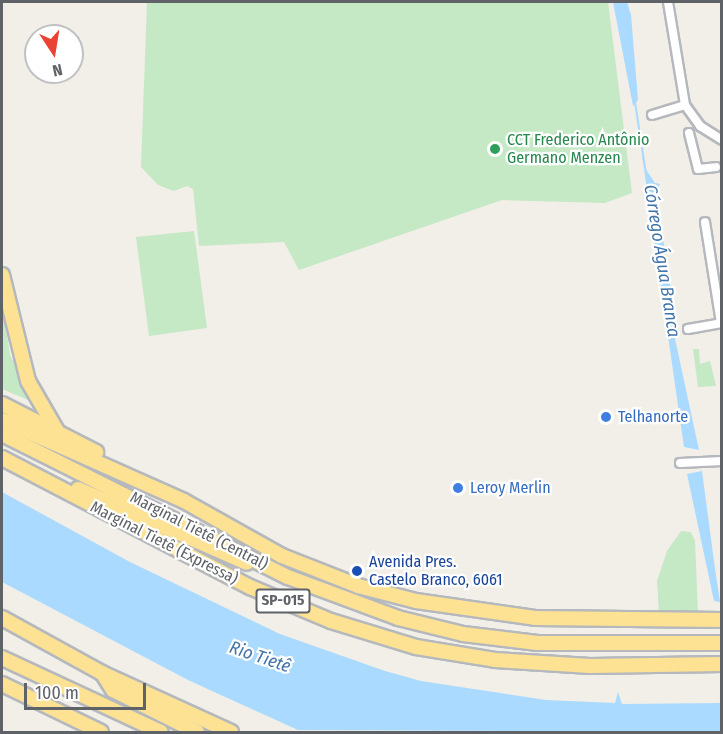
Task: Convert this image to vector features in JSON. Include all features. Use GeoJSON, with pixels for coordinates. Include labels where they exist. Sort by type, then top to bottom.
{"type":"FeatureCollection","features":[{"type":"Feature","properties":{"kind":"highway"},"geometry":{"type":"LineString","coordinates":[[2,275],[28,381],[58,432]]}},
{"type":"Feature","properties":{"kind":"highway"},"geometry":{"type":"LineString","coordinates":[[2,404],[304,566],[358,586],[416,601],[535,618],[722,620]]}},
{"type":"Feature","properties":{"kind":"highway"},"geometry":{"type":"LineString","coordinates":[[2,420],[184,501]]}},
{"type":"Feature","properties":{"kind":"highway","name":"Marginal Tietê (Central)"},"geometry":{"type":"LineString","coordinates":[[2,434],[185,522],[261,564],[372,609],[463,634],[581,645],[722,643]]}},
{"type":"Feature","properties":{"kind":"highway","name":"Marginal Tietê (Expressa)"},"geometry":{"type":"LineString","coordinates":[[2,458],[250,587],[331,621],[416,647],[495,660],[590,666],[722,664]]}},
{"type":"Feature","properties":{"kind":"highway"},"geometry":{"type":"LineString","coordinates":[[35,476],[61,481],[241,563],[261,564]]}},
{"type":"Feature","properties":{"kind":"highway"},"geometry":{"type":"LineString","coordinates":[[2,618],[102,673],[231,732]]}},
{"type":"Feature","properties":{"kind":"highway"},"geometry":{"type":"LineString","coordinates":[[692,643],[722,650]]}},
{"type":"Feature","properties":{"kind":"highway"},"geometry":{"type":"LineString","coordinates":[[2,658],[161,732]]}},
{"type":"Feature","properties":{"kind":"highway"},"geometry":{"type":"LineString","coordinates":[[102,673],[113,690],[196,732]]}},
{"type":"Feature","properties":{"kind":"highway"},"geometry":{"type":"LineString","coordinates":[[2,684],[101,732]]}},
{"type":"Feature","properties":{"kind":"highway"},"geometry":{"type":"LineString","coordinates":[[111,707],[116,715],[145,732]]}},
{"type":"Feature","properties":{"kind":"street"},"geometry":{"type":"LineString","coordinates":[[668,2],[685,105],[700,126],[722,140]]}},
{"type":"Feature","properties":{"kind":"street"},"geometry":{"type":"LineString","coordinates":[[652,115],[685,105]]}},
{"type":"Feature","properties":{"kind":"street"},"geometry":{"type":"LineString","coordinates":[[689,133],[698,169],[716,166]]}},
{"type":"Feature","properties":{"kind":"street"},"geometry":{"type":"LineString","coordinates":[[688,329],[721,323],[705,222]]}},
{"type":"Feature","properties":{"kind":"street"},"geometry":{"type":"LineString","coordinates":[[680,463],[707,459],[722,461]]}},
{"type":"Feature","properties":{"kind":"green space"},"geometry":{"type":"Polygon","coordinates":[[[147,2],[608,2],[632,193],[605,203],[502,200],[299,270],[284,242],[199,246],[193,189],[187,186],[174,191],[158,185],[141,167],[147,2]]]}},
{"type":"Feature","properties":{"kind":"green space"},"geometry":{"type":"Polygon","coordinates":[[[194,231],[207,328],[149,336],[136,237],[194,231]]]}},
{"type":"Feature","properties":{"kind":"green space"},"geometry":{"type":"Polygon","coordinates":[[[2,302],[10,355],[35,403],[2,389],[2,302]]]}},
{"type":"Feature","properties":{"kind":"green space"},"geometry":{"type":"Polygon","coordinates":[[[693,349],[699,349],[700,364],[710,361],[716,386],[698,387],[693,349]]]}},
{"type":"Feature","properties":{"kind":"green space"},"geometry":{"type":"Polygon","coordinates":[[[681,531],[691,532],[695,541],[698,615],[659,614],[657,581],[667,551],[681,531]]]}},
{"type":"Feature","properties":{"kind":"water"},"geometry":{"type":"Polygon","coordinates":[[[613,2],[627,2],[631,15],[638,100],[633,106],[613,2]]]}},
{"type":"Feature","properties":{"kind":"water"},"geometry":{"type":"Polygon","coordinates":[[[642,155],[647,171],[655,183],[660,184],[656,193],[677,329],[674,334],[699,450],[684,447],[642,155]]]}},
{"type":"Feature","properties":{"kind":"water"},"geometry":{"type":"Polygon","coordinates":[[[702,471],[720,602],[714,601],[687,474],[702,471]]]}},
{"type":"Feature","properties":{"kind":"water","name":"Rio Tietê"},"geometry":{"type":"Polygon","coordinates":[[[2,492],[130,562],[280,634],[385,671],[421,681],[546,700],[615,703],[618,692],[622,704],[721,703],[721,732],[298,730],[188,680],[2,582],[2,492]]]}},
{"type":"Feature","properties":{"kind":"waterway","name":"Córrego Água Branca"},"geometry":{"type":"LineString","coordinates":[[635,102],[645,167]]}},
{"type":"Feature","properties":{"kind":"place","name":"CCT Frederico Antônio Germano Menzen"},"geometry":{"type":"Point","coordinates":[495,149]}},
{"type":"Feature","properties":{"kind":"place","name":"Telhanorte"},"geometry":{"type":"Point","coordinates":[606,417]}},
{"type":"Feature","properties":{"kind":"place","name":"Leroy Merlin"},"geometry":{"type":"Point","coordinates":[458,488]}},
{"type":"Feature","properties":{"kind":"place","name":"Avenida Pres. Castelo Branco, 6061"},"geometry":{"type":"Point","coordinates":[357,571]}}]}
